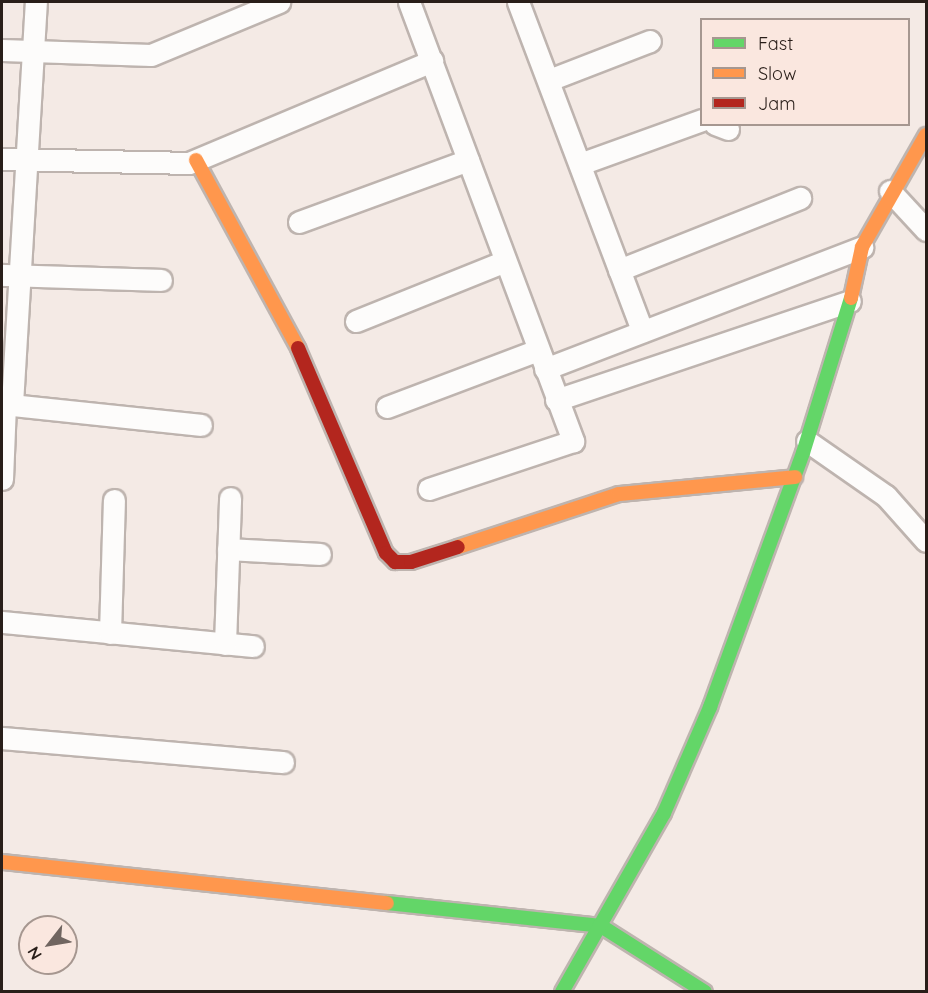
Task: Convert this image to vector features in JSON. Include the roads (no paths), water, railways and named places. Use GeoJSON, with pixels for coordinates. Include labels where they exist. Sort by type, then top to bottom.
{"type":"FeatureCollection","features":[{"type":"Feature","properties":{"kind":"street"},"geometry":{"type":"LineString","coordinates":[[2,479],[11,276],[27,160],[36,2]]}},
{"type":"Feature","properties":{"kind":"street"},"geometry":{"type":"LineString","coordinates":[[2,50],[151,55],[279,2]]}},
{"type":"Feature","properties":{"kind":"street"},"geometry":{"type":"LineString","coordinates":[[409,2],[573,441],[429,489]]}},
{"type":"Feature","properties":{"kind":"street"},"geometry":{"type":"LineString","coordinates":[[518,2],[642,331]]}},
{"type":"Feature","properties":{"kind":"street"},"geometry":{"type":"LineString","coordinates":[[549,80],[650,41]]}},
{"type":"Feature","properties":{"kind":"street"},"geometry":{"type":"LineString","coordinates":[[2,159],[196,160],[432,61]]}},
{"type":"Feature","properties":{"kind":"street"},"geometry":{"type":"LineString","coordinates":[[580,164],[700,121]]}},
{"type":"Feature","properties":{"kind":"street"},"geometry":{"type":"LineString","coordinates":[[562,992],[664,813],[710,707],[807,441],[850,302],[862,248],[890,191],[927,135]]}},
{"type":"Feature","properties":{"kind":"street"},"geometry":{"type":"LineString","coordinates":[[196,160],[292,335],[386,553],[395,562],[411,562],[619,494],[795,477]]}},
{"type":"Feature","properties":{"kind":"street"},"geometry":{"type":"LineString","coordinates":[[298,222],[468,160]]}},
{"type":"Feature","properties":{"kind":"street"},"geometry":{"type":"LineString","coordinates":[[890,191],[927,230]]}},
{"type":"Feature","properties":{"kind":"street"},"geometry":{"type":"LineString","coordinates":[[619,270],[800,198]]}},
{"type":"Feature","properties":{"kind":"street"},"geometry":{"type":"LineString","coordinates":[[387,407],[642,331],[862,248]]}},
{"type":"Feature","properties":{"kind":"street"},"geometry":{"type":"LineString","coordinates":[[356,321],[505,261]]}},
{"type":"Feature","properties":{"kind":"street"},"geometry":{"type":"LineString","coordinates":[[11,276],[161,279]]}},
{"type":"Feature","properties":{"kind":"street"},"geometry":{"type":"LineString","coordinates":[[556,400],[850,302]]}},
{"type":"Feature","properties":{"kind":"street"},"geometry":{"type":"LineString","coordinates":[[6,404],[201,425]]}},
{"type":"Feature","properties":{"kind":"street"},"geometry":{"type":"LineString","coordinates":[[807,441],[886,496],[927,542]]}},
{"type":"Feature","properties":{"kind":"street"},"geometry":{"type":"LineString","coordinates":[[225,644],[230,498]]}},
{"type":"Feature","properties":{"kind":"street"},"geometry":{"type":"LineString","coordinates":[[110,633],[114,500]]}},
{"type":"Feature","properties":{"kind":"street"},"geometry":{"type":"LineString","coordinates":[[228,549],[320,554]]}},
{"type":"Feature","properties":{"kind":"street"},"geometry":{"type":"LineString","coordinates":[[2,622],[253,646]]}},
{"type":"Feature","properties":{"kind":"street"},"geometry":{"type":"LineString","coordinates":[[2,738],[283,762]]}},
{"type":"Feature","properties":{"kind":"street"},"geometry":{"type":"LineString","coordinates":[[2,862],[601,926],[705,992]]}}]}
